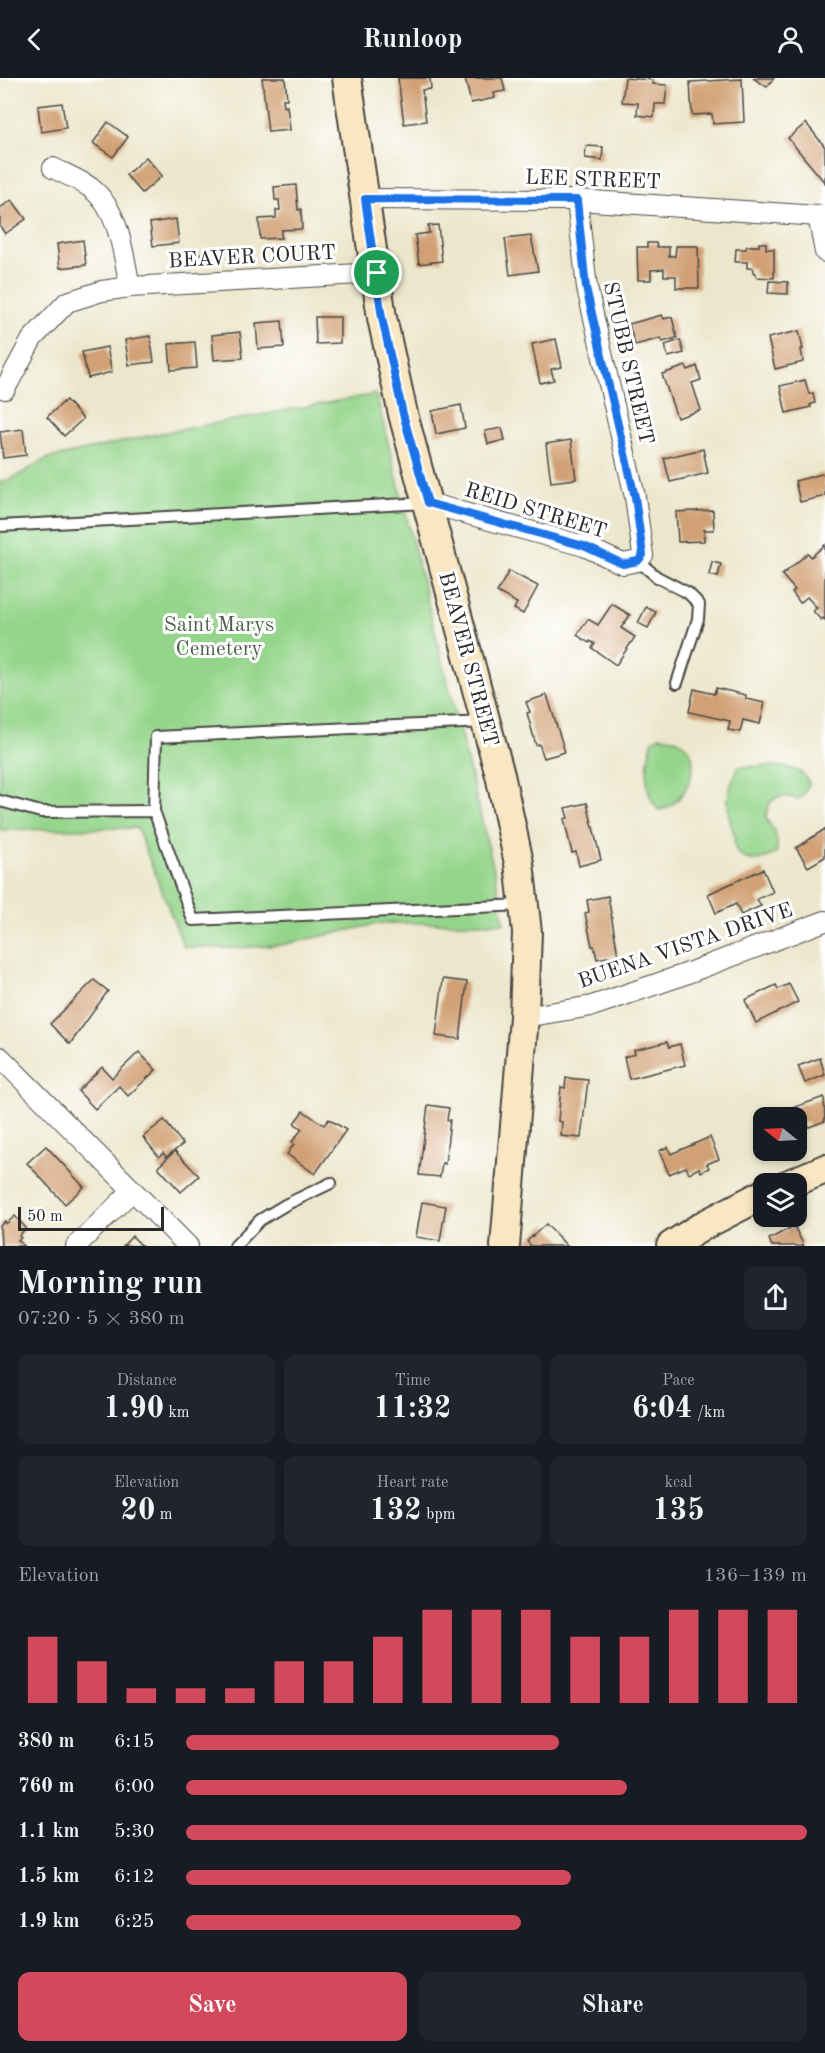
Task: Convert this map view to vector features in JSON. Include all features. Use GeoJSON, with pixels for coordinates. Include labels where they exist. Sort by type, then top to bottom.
{"type":"FeatureCollection","features":[{"type":"Feature","properties":{"kind":"main road","name":"BEAVER STREET"},"geometry":{"type":"LineString","coordinates":[[347,78],[382,318],[403,414],[486,722],[519,863],[528,932],[524,1017],[505,1246]]}},
{"type":"Feature","properties":{"kind":"main road"},"geometry":{"type":"LineString","coordinates":[[807,1176],[825,1169]]}},
{"type":"Feature","properties":{"kind":"main road"},"geometry":{"type":"LineString","coordinates":[[671,1246],[704,1225],[753,1200]]}},
{"type":"Feature","properties":{"kind":"street"},"geometry":{"type":"LineString","coordinates":[[53,168],[91,188],[103,202],[117,224],[130,287]]}},
{"type":"Feature","properties":{"kind":"street","name":"LEE STREET"},"geometry":{"type":"LineString","coordinates":[[365,199],[577,200],[821,215]]}},
{"type":"Feature","properties":{"kind":"street","name":"STUBB STREET"},"geometry":{"type":"LineString","coordinates":[[577,200],[586,288],[635,497],[643,555],[638,561]]}},
{"type":"Feature","properties":{"kind":"street"},"geometry":{"type":"LineString","coordinates":[[821,215],[825,252]]}},
{"type":"Feature","properties":{"kind":"street","name":"BEAVER COURT"},"geometry":{"type":"LineString","coordinates":[[5,389],[32,339],[67,302],[102,291],[130,287],[377,273]]}},
{"type":"Feature","properties":{"kind":"street","name":"REID STREET"},"geometry":{"type":"LineString","coordinates":[[428,503],[584,546],[623,564],[638,561]]}},
{"type":"Feature","properties":{"kind":"street","name":"BUENA VISTA DRIVE"},"geometry":{"type":"LineString","coordinates":[[524,1017],[592,1006],[680,976],[825,921]]}},
{"type":"Feature","properties":{"kind":"street"},"geometry":{"type":"LineString","coordinates":[[0,1057],[188,1246]]}},
{"type":"Feature","properties":{"kind":"street"},"geometry":{"type":"LineString","coordinates":[[76,1246],[132,1191]]}},
{"type":"Feature","properties":{"kind":"lane"},"geometry":{"type":"LineString","coordinates":[[0,526],[428,503]]}},
{"type":"Feature","properties":{"kind":"lane"},"geometry":{"type":"LineString","coordinates":[[638,561],[657,577],[688,593],[699,604],[698,619],[677,683]]}},
{"type":"Feature","properties":{"kind":"lane"},"geometry":{"type":"LineString","coordinates":[[486,722],[156,737],[154,811],[193,920],[524,905]]}},
{"type":"Feature","properties":{"kind":"lane"},"geometry":{"type":"LineString","coordinates":[[0,801],[41,812],[154,811]]}},
{"type":"Feature","properties":{"kind":"lane"},"geometry":{"type":"LineString","coordinates":[[235,1246],[260,1220],[331,1183]]}},
{"type":"Feature","properties":{"kind":"green space","name":"Saint Marys Cemetery"},"geometry":{"type":"Polygon","coordinates":[[[376,394],[496,878],[504,923],[381,923],[281,945],[233,948],[184,947],[137,828],[0,830],[0,481],[10,480],[46,459],[162,433],[376,394]]]}},
{"type":"Feature","properties":{"kind":"green space"},"geometry":{"type":"Polygon","coordinates":[[[659,736],[678,740],[688,749],[693,761],[686,787],[678,799],[668,807],[658,810],[649,794],[647,776],[653,740],[659,736]]]}},
{"type":"Feature","properties":{"kind":"green space"},"geometry":{"type":"Polygon","coordinates":[[[765,766],[797,770],[802,773],[809,784],[803,796],[797,799],[785,796],[775,798],[769,805],[766,818],[777,838],[776,853],[754,860],[738,854],[735,848],[728,812],[729,794],[739,767],[765,766]]]}},
{"type":"Feature","properties":{"kind":"building"},"geometry":{"type":"Polygon","coordinates":[[[262,78],[285,78],[287,99],[283,99],[284,107],[287,106],[290,130],[268,132],[262,78]]]}},
{"type":"Feature","properties":{"kind":"building"},"geometry":{"type":"Polygon","coordinates":[[[398,78],[430,78],[431,89],[422,90],[426,121],[404,124],[398,78]]]}},
{"type":"Feature","properties":{"kind":"building"},"geometry":{"type":"Polygon","coordinates":[[[465,78],[502,78],[505,91],[494,93],[495,98],[471,103],[465,78]]]}},
{"type":"Feature","properties":{"kind":"building"},"geometry":{"type":"Polygon","coordinates":[[[625,78],[653,80],[653,84],[667,85],[665,104],[655,104],[654,117],[637,115],[638,103],[622,102],[625,78]]]}},
{"type":"Feature","properties":{"kind":"building"},"geometry":{"type":"Polygon","coordinates":[[[753,78],[774,78],[767,87],[753,78]]]}},
{"type":"Feature","properties":{"kind":"building"},"geometry":{"type":"Polygon","coordinates":[[[742,79],[744,122],[713,124],[712,114],[692,115],[690,82],[742,79]]]}},
{"type":"Feature","properties":{"kind":"building"},"geometry":{"type":"Polygon","coordinates":[[[62,103],[66,128],[41,132],[38,106],[62,103]]]}},
{"type":"Feature","properties":{"kind":"building"},"geometry":{"type":"Polygon","coordinates":[[[108,122],[128,137],[113,157],[93,143],[108,122]]]}},
{"type":"Feature","properties":{"kind":"building"},"geometry":{"type":"Polygon","coordinates":[[[806,123],[825,147],[825,183],[788,138],[806,123]]]}},
{"type":"Feature","properties":{"kind":"building"},"geometry":{"type":"Polygon","coordinates":[[[586,146],[603,147],[602,160],[585,158],[586,146]]]}},
{"type":"Feature","properties":{"kind":"building"},"geometry":{"type":"Polygon","coordinates":[[[146,157],[162,176],[142,193],[126,175],[146,157]]]}},
{"type":"Feature","properties":{"kind":"building"},"geometry":{"type":"Polygon","coordinates":[[[296,185],[302,229],[281,230],[281,238],[260,239],[259,219],[276,218],[276,210],[280,210],[279,200],[275,200],[274,187],[296,185]]]}},
{"type":"Feature","properties":{"kind":"building"},"geometry":{"type":"Polygon","coordinates":[[[12,200],[26,219],[5,234],[0,226],[0,208],[12,200]]]}},
{"type":"Feature","properties":{"kind":"building"},"geometry":{"type":"Polygon","coordinates":[[[176,219],[179,243],[153,246],[150,223],[176,219]]]}},
{"type":"Feature","properties":{"kind":"building"},"geometry":{"type":"Polygon","coordinates":[[[438,225],[442,261],[419,264],[415,235],[429,233],[428,226],[438,225]]]}},
{"type":"Feature","properties":{"kind":"building"},"geometry":{"type":"Polygon","coordinates":[[[531,236],[538,271],[510,275],[505,239],[531,236]]]}},
{"type":"Feature","properties":{"kind":"building"},"geometry":{"type":"Polygon","coordinates":[[[83,240],[86,265],[60,268],[57,244],[83,240]]]}},
{"type":"Feature","properties":{"kind":"building"},"geometry":{"type":"Polygon","coordinates":[[[647,243],[656,243],[657,247],[669,247],[669,256],[675,256],[676,246],[698,246],[699,288],[676,288],[676,276],[664,276],[664,269],[651,270],[651,280],[638,280],[637,247],[647,247],[647,243]]]}},
{"type":"Feature","properties":{"kind":"building"},"geometry":{"type":"Polygon","coordinates":[[[759,243],[766,243],[766,249],[774,249],[774,278],[756,277],[753,268],[747,268],[747,262],[735,262],[736,249],[759,246],[759,243]]]}},
{"type":"Feature","properties":{"kind":"building"},"geometry":{"type":"Polygon","coordinates":[[[209,252],[211,260],[197,264],[194,256],[209,252]]]}},
{"type":"Feature","properties":{"kind":"building"},"geometry":{"type":"Polygon","coordinates":[[[769,281],[788,282],[788,294],[768,293],[769,281]]]}},
{"type":"Feature","properties":{"kind":"building"},"geometry":{"type":"Polygon","coordinates":[[[662,315],[664,319],[672,317],[677,338],[662,342],[661,338],[635,345],[629,324],[662,315]]]}},
{"type":"Feature","properties":{"kind":"building"},"geometry":{"type":"Polygon","coordinates":[[[315,317],[340,317],[340,343],[316,344],[315,317]]]}},
{"type":"Feature","properties":{"kind":"building"},"geometry":{"type":"Polygon","coordinates":[[[282,321],[284,347],[258,349],[256,323],[282,321]]]}},
{"type":"Feature","properties":{"kind":"building"},"geometry":{"type":"Polygon","coordinates":[[[799,331],[803,362],[775,369],[768,338],[799,331]]]}},
{"type":"Feature","properties":{"kind":"building"},"geometry":{"type":"Polygon","coordinates":[[[240,332],[243,358],[214,360],[212,335],[240,332]]]}},
{"type":"Feature","properties":{"kind":"building"},"geometry":{"type":"Polygon","coordinates":[[[150,336],[154,362],[129,365],[125,340],[150,336]]]}},
{"type":"Feature","properties":{"kind":"building"},"geometry":{"type":"Polygon","coordinates":[[[556,339],[562,367],[551,369],[554,380],[540,383],[532,344],[556,339]]]}},
{"type":"Feature","properties":{"kind":"building"},"geometry":{"type":"Polygon","coordinates":[[[680,340],[684,353],[668,357],[665,345],[680,340]]]}},
{"type":"Feature","properties":{"kind":"building"},"geometry":{"type":"Polygon","coordinates":[[[195,342],[197,368],[171,370],[169,344],[195,342]]]}},
{"type":"Feature","properties":{"kind":"building"},"geometry":{"type":"Polygon","coordinates":[[[107,347],[112,372],[88,378],[82,352],[107,347]]]}},
{"type":"Feature","properties":{"kind":"building"},"geometry":{"type":"Polygon","coordinates":[[[686,366],[688,370],[697,366],[701,380],[692,383],[701,410],[677,418],[662,374],[686,366]]]}},
{"type":"Feature","properties":{"kind":"building"},"geometry":{"type":"Polygon","coordinates":[[[805,380],[809,394],[813,393],[815,403],[810,405],[811,407],[786,413],[780,386],[805,380]]]}},
{"type":"Feature","properties":{"kind":"building"},"geometry":{"type":"Polygon","coordinates":[[[66,400],[83,419],[64,436],[47,417],[66,400]]]}},
{"type":"Feature","properties":{"kind":"building"},"geometry":{"type":"Polygon","coordinates":[[[461,405],[465,428],[436,434],[432,411],[461,405]]]}},
{"type":"Feature","properties":{"kind":"building"},"geometry":{"type":"Polygon","coordinates":[[[502,428],[505,440],[488,444],[485,431],[502,428]]]}},
{"type":"Feature","properties":{"kind":"building"},"geometry":{"type":"Polygon","coordinates":[[[23,429],[26,455],[3,458],[0,432],[23,429]]]}},
{"type":"Feature","properties":{"kind":"building"},"geometry":{"type":"Polygon","coordinates":[[[571,440],[576,479],[551,482],[546,444],[571,440]]]}},
{"type":"Feature","properties":{"kind":"building"},"geometry":{"type":"Polygon","coordinates":[[[703,449],[708,473],[670,482],[664,458],[703,449]]]}},
{"type":"Feature","properties":{"kind":"building"},"geometry":{"type":"Polygon","coordinates":[[[825,473],[825,496],[800,502],[795,481],[825,473]]]}},
{"type":"Feature","properties":{"kind":"building"},"geometry":{"type":"Polygon","coordinates":[[[713,510],[714,530],[704,530],[704,541],[678,542],[676,512],[713,510]]]}},
{"type":"Feature","properties":{"kind":"building"},"geometry":{"type":"Polygon","coordinates":[[[825,545],[825,620],[823,618],[821,620],[813,611],[817,608],[807,597],[800,603],[792,592],[795,590],[782,575],[808,553],[811,557],[825,545]]]}},
{"type":"Feature","properties":{"kind":"building"},"geometry":{"type":"Polygon","coordinates":[[[712,562],[721,564],[718,577],[709,575],[712,562]]]}},
{"type":"Feature","properties":{"kind":"building"},"geometry":{"type":"Polygon","coordinates":[[[509,571],[538,586],[523,614],[514,609],[517,603],[497,592],[509,571]]]}},
{"type":"Feature","properties":{"kind":"building"},"geometry":{"type":"Polygon","coordinates":[[[612,604],[630,615],[621,628],[635,637],[616,665],[592,648],[595,644],[577,635],[588,619],[598,625],[612,604]]]}},
{"type":"Feature","properties":{"kind":"building"},"geometry":{"type":"Polygon","coordinates":[[[646,607],[656,612],[648,628],[638,623],[646,607]]]}},
{"type":"Feature","properties":{"kind":"building"},"geometry":{"type":"Polygon","coordinates":[[[716,688],[746,695],[746,699],[765,703],[760,724],[743,720],[740,732],[728,730],[730,721],[689,712],[694,689],[714,694],[716,688]]]}},
{"type":"Feature","properties":{"kind":"building"},"geometry":{"type":"Polygon","coordinates":[[[547,695],[565,752],[544,758],[539,744],[536,745],[526,702],[547,695]]]}},
{"type":"Feature","properties":{"kind":"building"},"geometry":{"type":"Polygon","coordinates":[[[587,803],[601,860],[579,866],[576,852],[572,853],[564,819],[568,818],[565,808],[587,803]]]}},
{"type":"Feature","properties":{"kind":"building"},"geometry":{"type":"Polygon","coordinates":[[[825,829],[825,857],[808,867],[796,848],[825,829]]]}},
{"type":"Feature","properties":{"kind":"building"},"geometry":{"type":"Polygon","coordinates":[[[763,869],[773,892],[757,899],[761,906],[741,915],[736,904],[716,913],[708,894],[763,869]]]}},
{"type":"Feature","properties":{"kind":"building"},"geometry":{"type":"Polygon","coordinates":[[[608,896],[618,955],[597,959],[585,913],[589,912],[587,900],[608,896]]]}},
{"type":"Feature","properties":{"kind":"building"},"geometry":{"type":"Polygon","coordinates":[[[443,979],[467,982],[460,1039],[436,1036],[443,979]]]}},
{"type":"Feature","properties":{"kind":"building"},"geometry":{"type":"Polygon","coordinates":[[[94,980],[108,991],[70,1044],[50,1024],[94,980]]]}},
{"type":"Feature","properties":{"kind":"building"},"geometry":{"type":"Polygon","coordinates":[[[789,984],[798,1002],[756,1023],[745,1000],[776,985],[778,989],[789,984]]]}},
{"type":"Feature","properties":{"kind":"building"},"geometry":{"type":"Polygon","coordinates":[[[667,1042],[669,1047],[680,1044],[685,1065],[629,1079],[624,1057],[635,1054],[634,1050],[667,1042]]]}},
{"type":"Feature","properties":{"kind":"building"},"geometry":{"type":"Polygon","coordinates":[[[139,1052],[156,1070],[128,1096],[119,1086],[95,1109],[78,1091],[102,1067],[112,1078],[139,1052]]]}},
{"type":"Feature","properties":{"kind":"building"},"geometry":{"type":"Polygon","coordinates":[[[820,1058],[825,1075],[805,1083],[798,1066],[820,1058]]]}},
{"type":"Feature","properties":{"kind":"building"},"geometry":{"type":"Polygon","coordinates":[[[566,1078],[588,1080],[581,1138],[561,1136],[562,1122],[558,1121],[561,1087],[565,1088],[566,1078]]]}},
{"type":"Feature","properties":{"kind":"building"},"geometry":{"type":"Polygon","coordinates":[[[824,1097],[825,1121],[809,1127],[807,1107],[795,1107],[824,1097]]]}},
{"type":"Feature","properties":{"kind":"building"},"geometry":{"type":"Polygon","coordinates":[[[428,1105],[449,1108],[447,1120],[450,1120],[445,1164],[442,1163],[440,1177],[419,1175],[428,1105]]]}},
{"type":"Feature","properties":{"kind":"building"},"geometry":{"type":"Polygon","coordinates":[[[303,1111],[324,1125],[329,1119],[346,1130],[315,1174],[287,1154],[294,1144],[292,1142],[302,1129],[294,1123],[303,1111]]]}},
{"type":"Feature","properties":{"kind":"building"},"geometry":{"type":"Polygon","coordinates":[[[164,1120],[183,1144],[166,1157],[163,1153],[159,1157],[143,1137],[164,1120]]]}},
{"type":"Feature","properties":{"kind":"building"},"geometry":{"type":"Polygon","coordinates":[[[710,1137],[719,1159],[707,1164],[709,1168],[701,1172],[699,1168],[689,1173],[686,1167],[669,1174],[659,1151],[668,1147],[671,1154],[710,1137]]]}},
{"type":"Feature","properties":{"kind":"building"},"geometry":{"type":"Polygon","coordinates":[[[46,1146],[84,1187],[65,1204],[27,1163],[46,1146]]]}},
{"type":"Feature","properties":{"kind":"building"},"geometry":{"type":"Polygon","coordinates":[[[175,1151],[199,1176],[181,1192],[158,1167],[175,1151]]]}},
{"type":"Feature","properties":{"kind":"building"},"geometry":{"type":"Polygon","coordinates":[[[422,1202],[446,1206],[440,1241],[416,1237],[422,1202]]]}},
{"type":"Feature","properties":{"kind":"building"},"geometry":{"type":"Polygon","coordinates":[[[15,1216],[26,1228],[18,1240],[24,1246],[1,1246],[0,1226],[15,1216]]]}},
{"type":"Feature","properties":{"kind":"building"},"geometry":{"type":"Polygon","coordinates":[[[546,1224],[567,1246],[531,1246],[527,1241],[546,1224]]]}},
{"type":"Feature","properties":{"kind":"building"},"geometry":{"type":"Polygon","coordinates":[[[794,1227],[804,1246],[772,1246],[769,1239],[794,1227]]]}},
{"type":"Feature","properties":{"kind":"building"},"geometry":{"type":"Polygon","coordinates":[[[132,1236],[142,1246],[123,1246],[132,1236]]]}},
{"type":"Feature","properties":{"kind":"route"},"geometry":{"type":"LineString","coordinates":[[365,199],[577,200],[586,288],[635,497],[643,555],[638,561],[623,564],[584,546],[428,503],[403,414],[382,318],[377,273],[365,199]]}}]}
